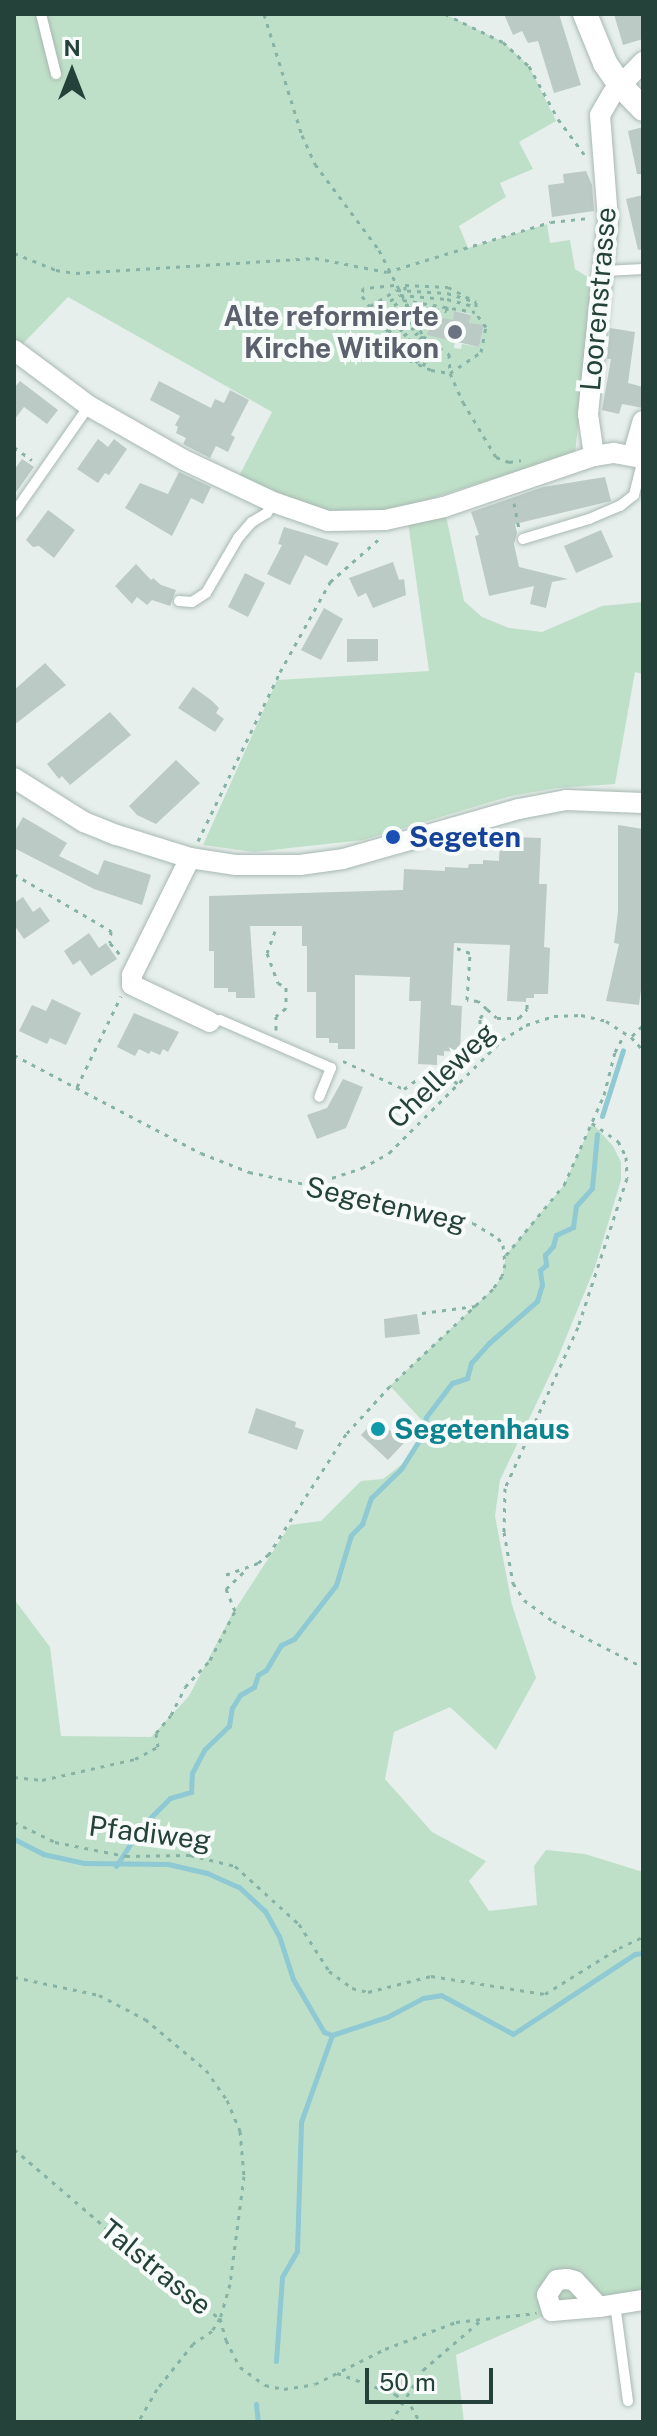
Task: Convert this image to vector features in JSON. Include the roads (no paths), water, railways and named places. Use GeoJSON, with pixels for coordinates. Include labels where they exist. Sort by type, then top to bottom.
{"type":"FeatureCollection","features":[{"type":"Feature","properties":{"kind":"street"},"geometry":{"type":"LineString","coordinates":[[585,14],[597,48],[635,71],[643,109]]}},
{"type":"Feature","properties":{"kind":"street","name":"Loorenstrasse"},"geometry":{"type":"LineString","coordinates":[[594,456],[588,414],[608,219],[600,115],[635,71]]}},
{"type":"Feature","properties":{"kind":"street"},"geometry":{"type":"LineString","coordinates":[[14,350],[89,406],[184,460],[273,502],[328,521],[364,522],[444,507],[594,456],[640,458],[643,421]]}},
{"type":"Feature","properties":{"kind":"street"},"geometry":{"type":"LineString","coordinates":[[17,786],[84,822],[190,858],[236,865],[321,863],[367,854],[544,803],[588,798],[643,803]]}},
{"type":"Feature","properties":{"kind":"street"},"geometry":{"type":"LineString","coordinates":[[190,858],[134,975],[210,1022]]}},
{"type":"Feature","properties":{"kind":"street"},"geometry":{"type":"LineString","coordinates":[[607,2306],[575,2281],[557,2280],[547,2295],[547,2303],[555,2311],[607,2306],[643,2300]]}},
{"type":"Feature","properties":{"kind":"lane"},"geometry":{"type":"LineString","coordinates":[[41,14],[56,74]]}},
{"type":"Feature","properties":{"kind":"lane"},"geometry":{"type":"LineString","coordinates":[[605,271],[643,269]]}},
{"type":"Feature","properties":{"kind":"lane"},"geometry":{"type":"LineString","coordinates":[[14,513],[89,406]]}},
{"type":"Feature","properties":{"kind":"lane"},"geometry":{"type":"LineString","coordinates":[[523,539],[620,506],[634,495],[640,458]]}},
{"type":"Feature","properties":{"kind":"lane"},"geometry":{"type":"LineString","coordinates":[[179,601],[192,602],[206,593],[238,538],[252,522],[267,513],[273,502]]}},
{"type":"Feature","properties":{"kind":"lane"},"geometry":{"type":"LineString","coordinates":[[210,1022],[220,1020],[331,1068],[319,1097]]}},
{"type":"Feature","properties":{"kind":"lane"},"geometry":{"type":"LineString","coordinates":[[607,2306],[628,2401]]}},
{"type":"Feature","properties":{"kind":"waterway"},"geometry":{"type":"LineString","coordinates":[[602,1116],[623,1050]]}},
{"type":"Feature","properties":{"kind":"waterway"},"geometry":{"type":"LineString","coordinates":[[116,1866],[132,1841],[147,1831],[150,1818],[170,1798],[191,1792],[192,1773],[205,1749],[229,1726],[232,1708],[240,1695],[254,1687],[258,1675],[266,1670],[281,1645],[294,1639],[336,1585],[351,1535],[362,1524],[371,1498],[401,1469],[423,1434],[426,1417],[452,1383],[467,1378],[471,1363],[489,1343],[537,1301],[542,1285],[540,1270],[546,1265],[545,1255],[553,1246],[556,1235],[573,1227],[576,1206],[592,1188],[597,1134]]}},
{"type":"Feature","properties":{"kind":"waterway"},"geometry":{"type":"LineString","coordinates":[[14,1839],[43,1854],[84,1863],[168,1864],[207,1873],[239,1887],[265,1911],[279,1936],[293,1979],[324,2032],[332,2035],[387,2017],[423,1998],[441,1995],[513,2034],[635,1954],[643,1953]]}},
{"type":"Feature","properties":{"kind":"waterway"},"geometry":{"type":"LineString","coordinates":[[276,2361],[282,2277],[297,2251],[301,2122],[332,2035]]}},
{"type":"Feature","properties":{"kind":"waterway"},"geometry":{"type":"LineString","coordinates":[[256,2404],[258,2422]]}},
{"type":"Feature","properties":{"kind":"place","name":"Alte reformierte Kirche Witikon"},"geometry":{"type":"Point","coordinates":[455,332]}},
{"type":"Feature","properties":{"kind":"place","name":"Segeten"},"geometry":{"type":"Point","coordinates":[393,837]}},
{"type":"Feature","properties":{"kind":"place","name":"Segetenhaus"},"geometry":{"type":"Point","coordinates":[378,1429]}}]}
